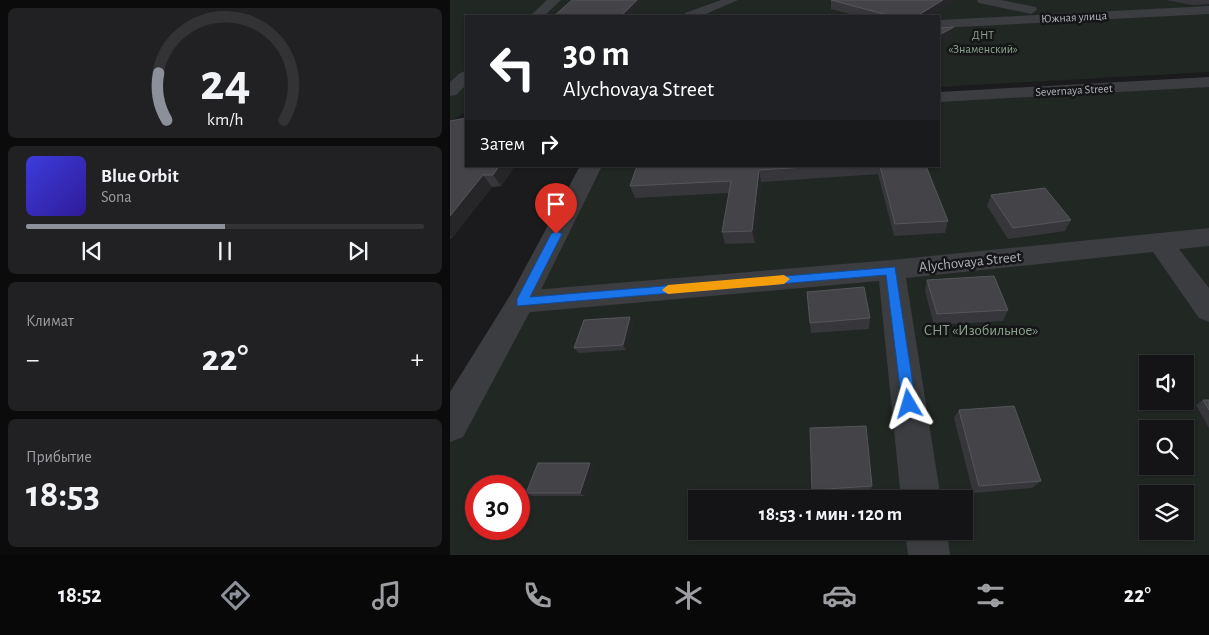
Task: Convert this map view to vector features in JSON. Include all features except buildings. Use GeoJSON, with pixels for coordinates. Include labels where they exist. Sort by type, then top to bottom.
{"type":"FeatureCollection","features":[{"type":"Feature","properties":{"kind":"street"},"geometry":{"type":"LineString","coordinates":[[537,15],[555,0]]}},
{"type":"Feature","properties":{"kind":"street"},"geometry":{"type":"LineString","coordinates":[[708,13],[732,0]]}},
{"type":"Feature","properties":{"kind":"street"},"geometry":{"type":"LineString","coordinates":[[983,0],[1032,10],[1046,19]]}},
{"type":"Feature","properties":{"kind":"street","name":"Южная улица"},"geometry":{"type":"LineString","coordinates":[[940,24],[1209,10]]}},
{"type":"Feature","properties":{"kind":"street"},"geometry":{"type":"LineString","coordinates":[[450,91],[465,77]]}},
{"type":"Feature","properties":{"kind":"street","name":"Severnaya Street"},"geometry":{"type":"LineString","coordinates":[[940,98],[1209,82]]}},
{"type":"Feature","properties":{"kind":"street"},"geometry":{"type":"LineString","coordinates":[[450,99],[465,93]]}},
{"type":"Feature","properties":{"kind":"street"},"geometry":{"type":"LineString","coordinates":[[450,425],[521,302],[591,167]]}},
{"type":"Feature","properties":{"kind":"street","name":"Alychovaya Street"},"geometry":{"type":"LineString","coordinates":[[521,302],[891,270],[1209,238]]}},
{"type":"Feature","properties":{"kind":"street"},"geometry":{"type":"LineString","coordinates":[[1160,242],[1209,310]]}},
{"type":"Feature","properties":{"kind":"street"},"geometry":{"type":"LineString","coordinates":[[891,270],[920,490]]}},
{"type":"Feature","properties":{"kind":"street"},"geometry":{"type":"LineString","coordinates":[[927,540],[929,555]]}},
{"type":"Feature","properties":{"kind":"green space","name":"ДНТ «Знаменский»"},"geometry":{"type":"Polygon","coordinates":[[[450,0],[1209,0],[1209,72],[940,87],[940,15],[465,15],[465,112],[450,122],[450,0]]]}},
{"type":"Feature","properties":{"kind":"green space","name":"СНТ «Изобильное»"},"geometry":{"type":"Polygon","coordinates":[[[1209,82],[1209,555],[450,555],[450,425],[590,167],[940,167],[940,97],[1209,82]]]}},
{"type":"Feature","properties":{"kind":"slow traffic"},"geometry":{"type":"LineString","coordinates":[[668,290],[784,279]]}},
{"type":"Feature","properties":{"kind":"route"},"geometry":{"type":"LineString","coordinates":[[556,234],[521,302],[891,270],[909,404]]}}]}
